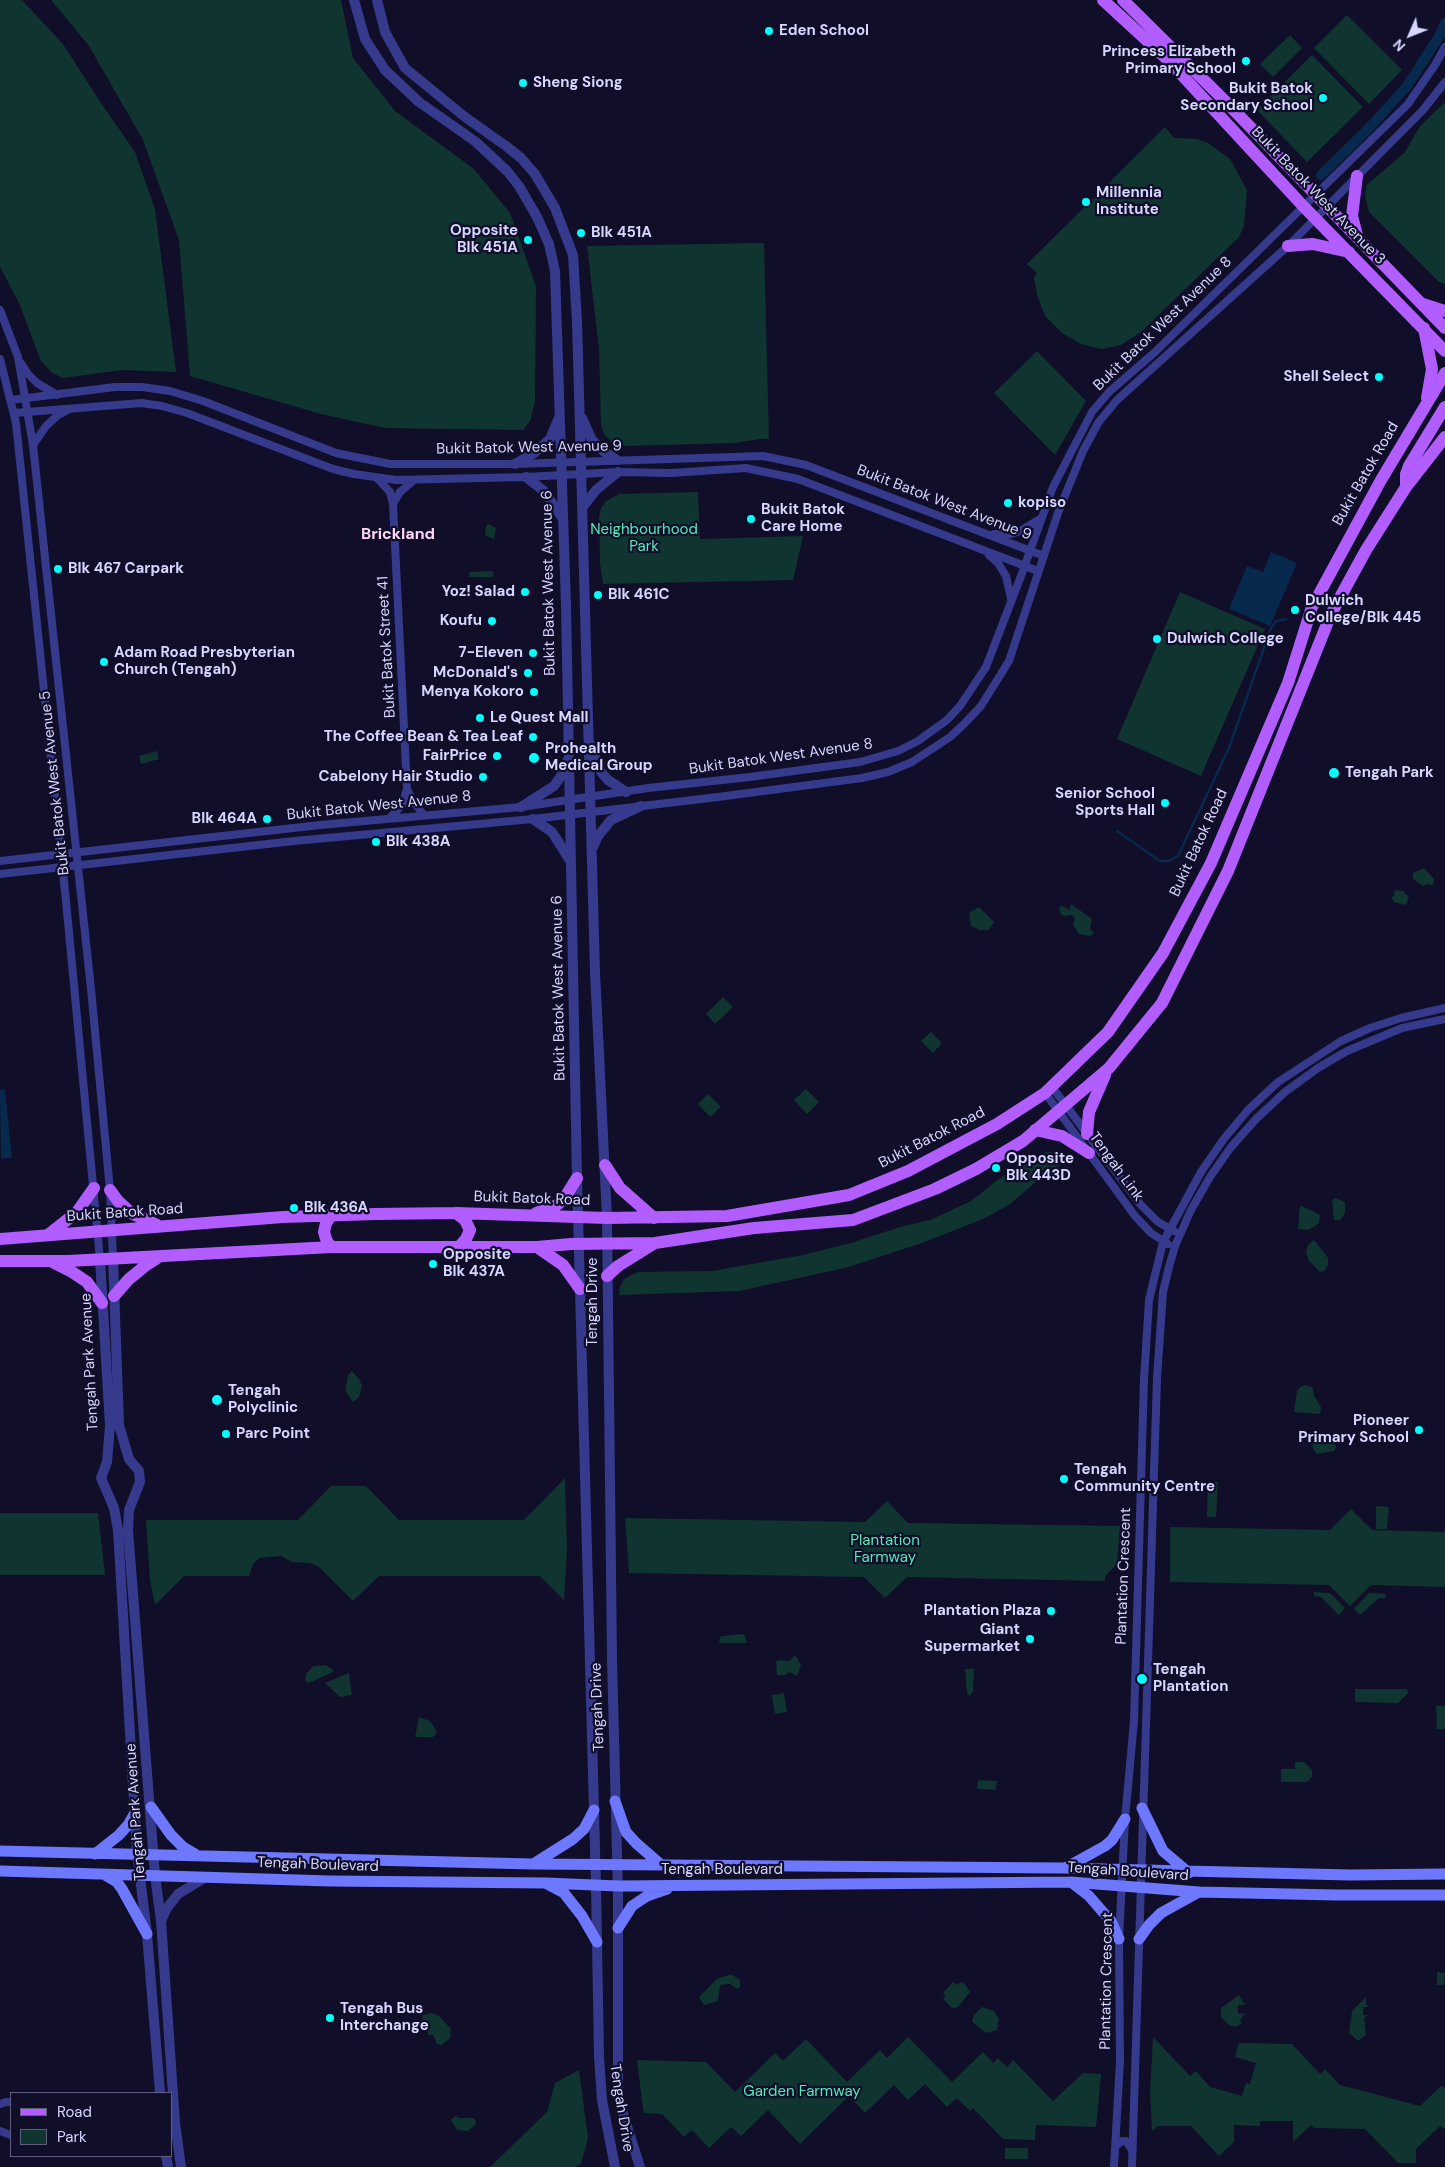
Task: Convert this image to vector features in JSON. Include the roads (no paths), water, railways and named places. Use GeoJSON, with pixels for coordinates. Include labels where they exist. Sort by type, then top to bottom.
{"type":"FeatureCollection","features":[{"type":"Feature","properties":{"kind":"main road","name":"Bukit Batok West Avenue 3"},"geometry":{"type":"LineString","coordinates":[[1103,0],[1167,59],[1304,207],[1445,351]]}},
{"type":"Feature","properties":{"kind":"main road","name":"Bukit Batok West Avenue 3"},"geometry":{"type":"LineString","coordinates":[[1123,0],[1175,50],[1445,328]]}},
{"type":"Feature","properties":{"kind":"main road"},"geometry":{"type":"LineString","coordinates":[[1357,176],[1352,216],[1357,237]]}},
{"type":"Feature","properties":{"kind":"main road"},"geometry":{"type":"LineString","coordinates":[[1288,246],[1313,244],[1349,252]]}},
{"type":"Feature","properties":{"kind":"main road"},"geometry":{"type":"LineString","coordinates":[[1419,302],[1431,308],[1445,311]]}},
{"type":"Feature","properties":{"kind":"main road"},"geometry":{"type":"LineString","coordinates":[[1424,328],[1432,369],[1425,405]]}},
{"type":"Feature","properties":{"kind":"main road","name":"Bukit Batok Road"},"geometry":{"type":"LineString","coordinates":[[0,1239],[97,1230],[331,1216],[456,1213],[607,1218],[727,1216],[849,1195],[908,1171],[959,1146],[1048,1090],[1108,1032],[1163,953],[1211,862],[1288,683],[1312,607],[1381,480],[1445,373]]}},
{"type":"Feature","properties":{"kind":"main road"},"geometry":{"type":"LineString","coordinates":[[1406,487],[1406,474],[1409,466],[1445,407]]}},
{"type":"Feature","properties":{"kind":"main road"},"geometry":{"type":"LineString","coordinates":[[0,1261],[100,1259],[332,1247],[536,1247],[580,1244],[655,1243],[754,1228],[853,1220],[935,1189],[968,1173],[1023,1141],[1063,1109],[1109,1068],[1162,1002],[1189,952],[1228,871],[1332,614],[1366,550],[1406,487],[1445,438]]}},
{"type":"Feature","properties":{"kind":"main road"},"geometry":{"type":"LineString","coordinates":[[1087,1134],[1089,1112],[1109,1068]]}},
{"type":"Feature","properties":{"kind":"main road"},"geometry":{"type":"LineString","coordinates":[[1035,1130],[1062,1136],[1090,1153]]}},
{"type":"Feature","properties":{"kind":"main road"},"geometry":{"type":"LineString","coordinates":[[605,1165],[620,1188],[654,1218]]}},
{"type":"Feature","properties":{"kind":"main road"},"geometry":{"type":"LineString","coordinates":[[526,1216],[557,1205],[564,1199],[577,1178]]}},
{"type":"Feature","properties":{"kind":"main road"},"geometry":{"type":"LineString","coordinates":[[48,1235],[77,1212],[94,1188]]}},
{"type":"Feature","properties":{"kind":"main road"},"geometry":{"type":"LineString","coordinates":[[110,1190],[118,1201],[131,1213],[161,1226]]}},
{"type":"Feature","properties":{"kind":"main road"},"geometry":{"type":"LineString","coordinates":[[456,1213],[465,1220],[470,1230],[466,1240],[459,1247]]}},
{"type":"Feature","properties":{"kind":"main road"},"geometry":{"type":"LineString","coordinates":[[331,1216],[326,1223],[324,1232],[327,1242],[332,1247]]}},
{"type":"Feature","properties":{"kind":"main road"},"geometry":{"type":"LineString","coordinates":[[607,1276],[618,1266],[655,1243]]}},
{"type":"Feature","properties":{"kind":"main road"},"geometry":{"type":"LineString","coordinates":[[536,1247],[562,1265],[580,1289]]}},
{"type":"Feature","properties":{"kind":"main road"},"geometry":{"type":"LineString","coordinates":[[114,1296],[121,1287],[145,1266],[161,1256]]}},
{"type":"Feature","properties":{"kind":"main road"},"geometry":{"type":"LineString","coordinates":[[50,1261],[87,1282],[102,1303]]}},
{"type":"Feature","properties":{"kind":"main road"},"geometry":{"type":"LineString","coordinates":[[615,1801],[626,1832],[660,1864]]}},
{"type":"Feature","properties":{"kind":"main road"},"geometry":{"type":"LineString","coordinates":[[151,1807],[160,1822],[183,1847],[197,1855]]}},
{"type":"Feature","properties":{"kind":"main road"},"geometry":{"type":"LineString","coordinates":[[1142,1808],[1163,1852],[1189,1873]]}},
{"type":"Feature","properties":{"kind":"main road"},"geometry":{"type":"LineString","coordinates":[[533,1864],[573,1839],[584,1829],[594,1810]]}},
{"type":"Feature","properties":{"kind":"main road"},"geometry":{"type":"LineString","coordinates":[[95,1854],[119,1835],[135,1813]]}},
{"type":"Feature","properties":{"kind":"main road"},"geometry":{"type":"LineString","coordinates":[[1063,1868],[1105,1846],[1112,1840],[1124,1818]]}},
{"type":"Feature","properties":{"kind":"main road","name":"Tengah Boulevard"},"geometry":{"type":"LineString","coordinates":[[0,1852],[137,1853],[301,1859],[596,1865],[1063,1868],[1189,1873],[1445,1874]]}},
{"type":"Feature","properties":{"kind":"main road","name":"Tengah Boulevard"},"geometry":{"type":"LineString","coordinates":[[0,1871],[330,1881],[546,1883],[618,1886],[1072,1882],[1199,1892],[1445,1895]]}},
{"type":"Feature","properties":{"kind":"main road"},"geometry":{"type":"LineString","coordinates":[[104,1874],[117,1882],[147,1934]]}},
{"type":"Feature","properties":{"kind":"main road"},"geometry":{"type":"LineString","coordinates":[[1072,1882],[1089,1896],[1111,1921],[1120,1939]]}},
{"type":"Feature","properties":{"kind":"main road"},"geometry":{"type":"LineString","coordinates":[[546,1883],[564,1893],[582,1916],[597,1942]]}},
{"type":"Feature","properties":{"kind":"main road"},"geometry":{"type":"LineString","coordinates":[[618,1928],[632,1906],[647,1896],[676,1886]]}},
{"type":"Feature","properties":{"kind":"main road"},"geometry":{"type":"LineString","coordinates":[[1139,1938],[1161,1913],[1199,1892]]}},
{"type":"Feature","properties":{"kind":"street","name":"Bukit Batok West Avenue 6"},"geometry":{"type":"LineString","coordinates":[[354,0],[365,39],[385,70],[420,102],[476,142],[500,164],[519,186],[538,217],[549,244],[555,271],[564,520],[577,1178],[580,1244]]}},
{"type":"Feature","properties":{"kind":"street"},"geometry":{"type":"LineString","coordinates":[[376,0],[385,32],[405,68],[436,95],[521,158],[535,174],[555,208],[573,255],[581,461],[586,733],[594,972],[608,1244]]}},
{"type":"Feature","properties":{"kind":"street","name":"Bukit Batok West Avenue 8"},"geometry":{"type":"LineString","coordinates":[[0,861],[424,814],[521,807],[860,762],[898,751],[930,734],[960,706],[986,667],[1012,602],[1052,487],[1092,412],[1109,392],[1155,352],[1408,104],[1435,66],[1445,47]]}},
{"type":"Feature","properties":{"kind":"street","name":"Bukit Batok West Avenue 8"},"geometry":{"type":"LineString","coordinates":[[0,874],[78,864],[121,862],[294,841],[570,815],[862,778],[888,772],[929,752],[950,737],[977,711],[1009,661],[1038,571],[1075,470],[1098,423],[1116,400],[1288,246],[1423,110],[1445,82]]}},
{"type":"Feature","properties":{"kind":"street","name":"Bukit Batok West Avenue 5"},"geometry":{"type":"LineString","coordinates":[[0,310],[18,358],[29,412],[77,852],[110,1190],[113,1258]]}},
{"type":"Feature","properties":{"kind":"street"},"geometry":{"type":"LineString","coordinates":[[18,358],[32,378],[43,388],[57,395]]}},
{"type":"Feature","properties":{"kind":"street","name":"Bukit Batok West Avenue 5"},"geometry":{"type":"LineString","coordinates":[[0,359],[14,413],[61,854],[100,1259]]}},
{"type":"Feature","properties":{"kind":"street","name":"Bukit Batok West Avenue 9"},"geometry":{"type":"LineString","coordinates":[[10,400],[115,387],[142,387],[170,391],[203,400],[336,453],[390,464],[515,464],[763,456],[806,465],[1044,556]]}},
{"type":"Feature","properties":{"kind":"street","name":"Bukit Batok West Avenue 9"},"geometry":{"type":"LineString","coordinates":[[14,413],[142,404],[162,406],[187,413],[333,469],[377,478],[413,481],[618,472],[671,473],[746,468],[798,478],[1038,571]]}},
{"type":"Feature","properties":{"kind":"street"},"geometry":{"type":"LineString","coordinates":[[33,446],[46,426],[58,416],[71,409]]}},
{"type":"Feature","properties":{"kind":"street"},"geometry":{"type":"LineString","coordinates":[[579,413],[592,440],[603,451],[617,460]]}},
{"type":"Feature","properties":{"kind":"street"},"geometry":{"type":"LineString","coordinates":[[515,464],[534,453],[550,439],[560,416]]}},
{"type":"Feature","properties":{"kind":"street"},"geometry":{"type":"LineString","coordinates":[[582,508],[596,490],[618,472]]}},
{"type":"Feature","properties":{"kind":"street"},"geometry":{"type":"LineString","coordinates":[[526,477],[544,491],[564,520]]}},
{"type":"Feature","properties":{"kind":"street","name":"Bukit Batok Street 41"},"geometry":{"type":"LineString","coordinates":[[377,478],[390,492],[394,504],[407,789],[402,804],[390,818]]}},
{"type":"Feature","properties":{"kind":"street"},"geometry":{"type":"LineString","coordinates":[[394,504],[400,492],[413,481]]}},
{"type":"Feature","properties":{"kind":"street"},"geometry":{"type":"LineString","coordinates":[[980,532],[999,535],[1011,534],[1027,528],[1040,519]]}},
{"type":"Feature","properties":{"kind":"street"},"geometry":{"type":"LineString","coordinates":[[984,551],[1003,568],[1009,582],[1012,602]]}},
{"type":"Feature","properties":{"kind":"street"},"geometry":{"type":"LineString","coordinates":[[586,733],[601,772],[608,780],[626,792]]}},
{"type":"Feature","properties":{"kind":"street"},"geometry":{"type":"LineString","coordinates":[[521,807],[554,786],[561,776],[568,758]]}},
{"type":"Feature","properties":{"kind":"street","name":"Bukit Batok Street 41"},"geometry":{"type":"LineString","coordinates":[[407,789],[414,804],[424,814]]}},
{"type":"Feature","properties":{"kind":"street"},"geometry":{"type":"LineString","coordinates":[[591,854],[598,836],[606,825],[617,817],[641,806]]}},
{"type":"Feature","properties":{"kind":"street"},"geometry":{"type":"LineString","coordinates":[[533,819],[552,832],[571,863]]}},
{"type":"Feature","properties":{"kind":"street","name":"Plantation Crescent"},"geometry":{"type":"LineString","coordinates":[[1114,2167],[1120,2061],[1120,1939],[1124,1818],[1134,1721],[1144,1379],[1149,1300],[1163,1242],[1201,1172],[1223,1140],[1248,1110],[1278,1082],[1341,1041],[1370,1028],[1400,1018],[1445,1008]]}},
{"type":"Feature","properties":{"kind":"street","name":"Plantation Crescent"},"geometry":{"type":"LineString","coordinates":[[1132,2167],[1157,1378],[1163,1292],[1175,1246],[1210,1177],[1231,1147],[1256,1119],[1286,1092],[1318,1068],[1347,1051],[1402,1028],[1445,1019]]}},
{"type":"Feature","properties":{"kind":"street","name":"Tengah Link"},"geometry":{"type":"LineString","coordinates":[[1048,1090],[1087,1134],[1140,1204],[1158,1222],[1181,1233]]}},
{"type":"Feature","properties":{"kind":"street","name":"Tengah Link"},"geometry":{"type":"LineString","coordinates":[[1063,1109],[1090,1153],[1135,1216],[1151,1233],[1163,1242],[1175,1246]]}},
{"type":"Feature","properties":{"kind":"street","name":"Tengah Drive"},"geometry":{"type":"LineString","coordinates":[[580,1244],[596,1865],[598,2057],[602,2100],[615,2167]]}},
{"type":"Feature","properties":{"kind":"street","name":"Tengah Drive"},"geometry":{"type":"LineString","coordinates":[[608,1244],[612,1659],[618,1886],[618,2098],[640,2167]]}},
{"type":"Feature","properties":{"kind":"street","name":"Tengah Park Avenue"},"geometry":{"type":"LineString","coordinates":[[113,1258],[119,1425],[129,1459],[139,1471],[140,1482],[129,1510],[128,1530],[155,1875],[161,1922],[175,2123],[181,2167]]}},
{"type":"Feature","properties":{"kind":"street","name":"Tengah Park Avenue"},"geometry":{"type":"LineString","coordinates":[[100,1259],[110,1426],[107,1462],[101,1478],[114,1508],[118,1530],[137,1853],[147,1934],[160,2092]]}},
{"type":"Feature","properties":{"kind":"street"},"geometry":{"type":"LineString","coordinates":[[1144,1379],[1149,1376],[1157,1378]]}},
{"type":"Feature","properties":{"kind":"street"},"geometry":{"type":"LineString","coordinates":[[107,1462],[118,1458],[129,1459]]}},
{"type":"Feature","properties":{"kind":"street"},"geometry":{"type":"LineString","coordinates":[[161,1922],[167,1908],[178,1894],[206,1876]]}},
{"type":"Feature","properties":{"kind":"street"},"geometry":{"type":"LineString","coordinates":[[1116,2146],[1122,2141],[1126,2142],[1132,2150]]}},
{"type":"Feature","properties":{"kind":"water"},"geometry":{"type":"Polygon","coordinates":[[[1271,552],[1297,563],[1270,626],[1229,609],[1247,566],[1263,572],[1271,552]]]}},
{"type":"Feature","properties":{"kind":"water"},"geometry":{"type":"Polygon","coordinates":[[[5,1089],[12,1158],[1,1158],[0,1090],[5,1089]]]}},
{"type":"Feature","properties":{"kind":"waterway"},"geometry":{"type":"LineString","coordinates":[[1321,175],[1370,127],[1407,86],[1440,35],[1445,23]]}},
{"type":"Feature","properties":{"kind":"waterway"},"geometry":{"type":"LineString","coordinates":[[1117,831],[1160,861],[1169,861],[1178,856],[1229,748],[1271,628],[1276,621],[1286,619]]}},
{"type":"Feature","properties":{"kind":"place","name":"Eden School"},"geometry":{"type":"Point","coordinates":[769,31]}},
{"type":"Feature","properties":{"kind":"place","name":"Princess Elizabeth Primary School"},"geometry":{"type":"Point","coordinates":[1246,61]}},
{"type":"Feature","properties":{"kind":"place","name":"Sheng Siong"},"geometry":{"type":"Point","coordinates":[523,83]}},
{"type":"Feature","properties":{"kind":"place","name":"Bukit Batok Secondary School"},"geometry":{"type":"Point","coordinates":[1323,98]}},
{"type":"Feature","properties":{"kind":"place","name":"Millennia Institute"},"geometry":{"type":"Point","coordinates":[1086,202]}},
{"type":"Feature","properties":{"kind":"place","name":"Blk 451A"},"geometry":{"type":"Point","coordinates":[581,233]}},
{"type":"Feature","properties":{"kind":"place","name":"Opposite Blk 451A"},"geometry":{"type":"Point","coordinates":[528,240]}},
{"type":"Feature","properties":{"kind":"place","name":"Shell Select"},"geometry":{"type":"Point","coordinates":[1379,377]}},
{"type":"Feature","properties":{"kind":"place","name":"kopiso"},"geometry":{"type":"Point","coordinates":[1008,503]}},
{"type":"Feature","properties":{"kind":"place","name":"Bukit Batok Care Home"},"geometry":{"type":"Point","coordinates":[751,519]}},
{"type":"Feature","properties":{"kind":"place","name":"Blk 467 Carpark"},"geometry":{"type":"Point","coordinates":[58,569]}},
{"type":"Feature","properties":{"kind":"place","name":"Yoz! Salad"},"geometry":{"type":"Point","coordinates":[525,592]}},
{"type":"Feature","properties":{"kind":"place","name":"Blk 461C"},"geometry":{"type":"Point","coordinates":[598,595]}},
{"type":"Feature","properties":{"kind":"place","name":"Dulwich College/Blk 445"},"geometry":{"type":"Point","coordinates":[1295,610]}},
{"type":"Feature","properties":{"kind":"place","name":"Koufu"},"geometry":{"type":"Point","coordinates":[492,621]}},
{"type":"Feature","properties":{"kind":"place","name":"Dulwich College"},"geometry":{"type":"Point","coordinates":[1157,639]}},
{"type":"Feature","properties":{"kind":"place","name":"7-Eleven"},"geometry":{"type":"Point","coordinates":[533,653]}},
{"type":"Feature","properties":{"kind":"place","name":"Adam Road Presbyterian Church (Tengah)"},"geometry":{"type":"Point","coordinates":[104,662]}},
{"type":"Feature","properties":{"kind":"place","name":"McDonald's"},"geometry":{"type":"Point","coordinates":[528,673]}},
{"type":"Feature","properties":{"kind":"place","name":"Menya Kokoro"},"geometry":{"type":"Point","coordinates":[534,692]}},
{"type":"Feature","properties":{"kind":"place","name":"Le Quest Mall"},"geometry":{"type":"Point","coordinates":[480,718]}},
{"type":"Feature","properties":{"kind":"place","name":"The Coffee Bean & Tea Leaf"},"geometry":{"type":"Point","coordinates":[533,737]}},
{"type":"Feature","properties":{"kind":"place","name":"FairPrice"},"geometry":{"type":"Point","coordinates":[497,756]}},
{"type":"Feature","properties":{"kind":"place","name":"Prohealth Medical Group"},"geometry":{"type":"Point","coordinates":[534,758]}},
{"type":"Feature","properties":{"kind":"place","name":"Tengah Park"},"geometry":{"type":"Point","coordinates":[1334,773]}},
{"type":"Feature","properties":{"kind":"place","name":"Cabelony Hair Studio"},"geometry":{"type":"Point","coordinates":[483,777]}},
{"type":"Feature","properties":{"kind":"place","name":"Senior School Sports Hall"},"geometry":{"type":"Point","coordinates":[1165,803]}},
{"type":"Feature","properties":{"kind":"place","name":"Blk 464A"},"geometry":{"type":"Point","coordinates":[267,819]}},
{"type":"Feature","properties":{"kind":"place","name":"Blk 438A"},"geometry":{"type":"Point","coordinates":[376,842]}},
{"type":"Feature","properties":{"kind":"place","name":"Opposite Blk 443D"},"geometry":{"type":"Point","coordinates":[996,1168]}},
{"type":"Feature","properties":{"kind":"place","name":"Blk 436A"},"geometry":{"type":"Point","coordinates":[294,1208]}},
{"type":"Feature","properties":{"kind":"place","name":"Opposite Blk 437A"},"geometry":{"type":"Point","coordinates":[433,1264]}},
{"type":"Feature","properties":{"kind":"place","name":"Tengah Polyclinic"},"geometry":{"type":"Point","coordinates":[217,1400]}},
{"type":"Feature","properties":{"kind":"place","name":"Pioneer Primary School"},"geometry":{"type":"Point","coordinates":[1419,1430]}},
{"type":"Feature","properties":{"kind":"place","name":"Parc Point"},"geometry":{"type":"Point","coordinates":[226,1434]}},
{"type":"Feature","properties":{"kind":"place","name":"Tengah Community Centre"},"geometry":{"type":"Point","coordinates":[1064,1479]}},
{"type":"Feature","properties":{"kind":"place","name":"Plantation Plaza"},"geometry":{"type":"Point","coordinates":[1051,1611]}},
{"type":"Feature","properties":{"kind":"place","name":"Giant Supermarket"},"geometry":{"type":"Point","coordinates":[1030,1639]}},
{"type":"Feature","properties":{"kind":"place","name":"Tengah Plantation"},"geometry":{"type":"Point","coordinates":[1142,1679]}},
{"type":"Feature","properties":{"kind":"place","name":"Tengah Bus Interchange"},"geometry":{"type":"Point","coordinates":[330,2018]}},
{"type":"Feature","properties":{"kind":"district","name":"Brickland"},"geometry":{"type":"Point","coordinates":[398,535]}},
{"type":"Feature","properties":{"kind":"park label","name":"Neighbourhood Park"},"geometry":{"type":"Point","coordinates":[644,538]}},
{"type":"Feature","properties":{"kind":"park label","name":"Plantation Farmway"},"geometry":{"type":"Point","coordinates":[885,1550]}},
{"type":"Feature","properties":{"kind":"park label","name":"Garden Farmway"},"geometry":{"type":"Point","coordinates":[802,2092]}}]}
